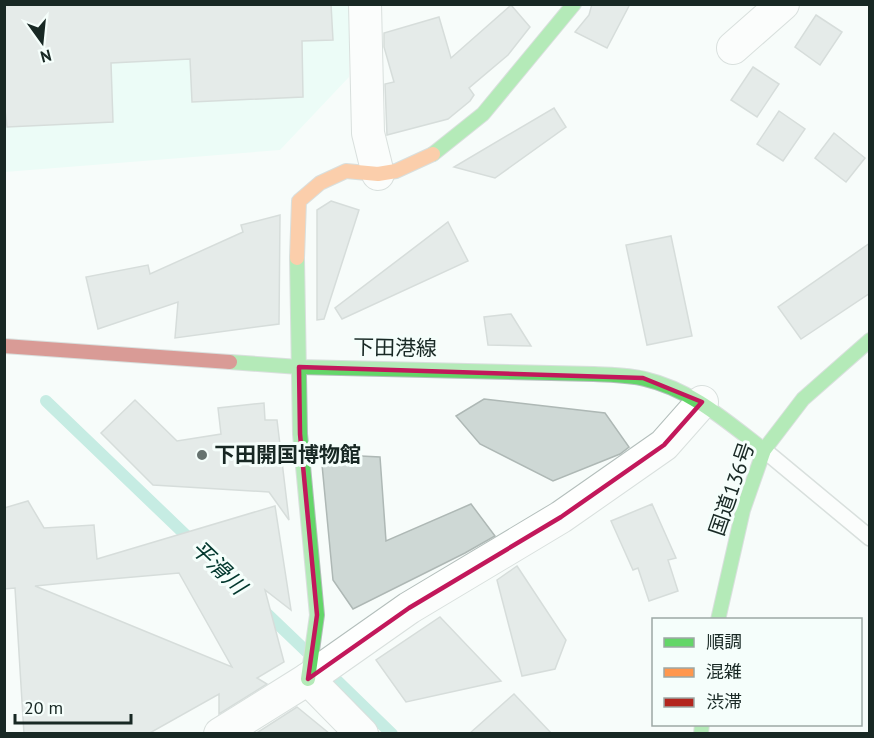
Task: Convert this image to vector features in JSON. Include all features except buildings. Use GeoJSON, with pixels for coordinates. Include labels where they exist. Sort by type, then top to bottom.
{"type":"FeatureCollection","features":[{"type":"Feature","properties":{"kind":"main road"},"geometry":{"type":"LineString","coordinates":[[308,679],[316,615],[300,434],[299,201],[320,183],[346,171],[378,174],[396,171],[438,152],[483,114],[574,4]]}},
{"type":"Feature","properties":{"kind":"main road","name":"国道136号"},"geometry":{"type":"LineString","coordinates":[[718,618],[743,510],[764,450],[803,399],[870,340]]}},
{"type":"Feature","properties":{"kind":"main road","name":"下田港線"},"geometry":{"type":"LineString","coordinates":[[4,346],[299,367],[594,374],[643,378],[675,388],[702,402],[764,450]]}},
{"type":"Feature","properties":{"kind":"street"},"geometry":{"type":"LineString","coordinates":[[365,4],[368,133],[378,174]]}},
{"type":"Feature","properties":{"kind":"street"},"geometry":{"type":"LineString","coordinates":[[733,48],[783,4]]}},
{"type":"Feature","properties":{"kind":"street"},"geometry":{"type":"LineString","coordinates":[[220,734],[308,679],[409,608],[561,517],[664,445],[702,402]]}},
{"type":"Feature","properties":{"kind":"street"},"geometry":{"type":"LineString","coordinates":[[308,679],[363,734]]}},
{"type":"Feature","properties":{"kind":"lane"},"geometry":{"type":"LineString","coordinates":[[764,450],[870,538]]}},
{"type":"Feature","properties":{"kind":"highlighted area"},"geometry":{"type":"Polygon","coordinates":[[[299,367],[643,378],[702,402],[664,445],[561,517],[409,608],[308,679],[317,615],[300,434],[299,367]]]}},
{"type":"Feature","properties":{"kind":"shaded area"},"geometry":{"type":"Polygon","coordinates":[[[5,5],[349,5],[349,77],[280,150],[5,172],[5,5]]]}},
{"type":"Feature","properties":{"kind":"waterway","name":"平滑川"},"geometry":{"type":"LineString","coordinates":[[46,401],[195,544]]}},
{"type":"Feature","properties":{"kind":"waterway","name":"平滑川"},"geometry":{"type":"LineString","coordinates":[[261,608],[307,652]]}},
{"type":"Feature","properties":{"kind":"waterway","name":"平滑川"},"geometry":{"type":"LineString","coordinates":[[324,668],[392,734]]}},
{"type":"Feature","properties":{"kind":"traffic: fast"},"geometry":{"type":"LineString","coordinates":[[433,154],[483,114],[574,4]]}},
{"type":"Feature","properties":{"kind":"traffic: fast"},"geometry":{"type":"LineString","coordinates":[[297,258],[300,434],[317,615],[308,679]]}},
{"type":"Feature","properties":{"kind":"traffic: fast"},"geometry":{"type":"LineString","coordinates":[[718,618],[743,510],[764,450],[803,399],[870,340]]}},
{"type":"Feature","properties":{"kind":"traffic: fast"},"geometry":{"type":"LineString","coordinates":[[230,362],[299,367],[594,374],[639,378],[662,384],[693,399],[764,450]]}},
{"type":"Feature","properties":{"kind":"traffic: fast"},"geometry":{"type":"LineString","coordinates":[[701,734],[702,726]]}},
{"type":"Feature","properties":{"kind":"traffic: slow"},"geometry":{"type":"LineString","coordinates":[[297,258],[299,201],[320,183],[346,171],[378,174],[396,171],[433,154]]}},
{"type":"Feature","properties":{"kind":"traffic: jam"},"geometry":{"type":"LineString","coordinates":[[4,346],[230,362]]}},
{"type":"Feature","properties":{"kind":"place","name":"下田開国博物館"},"geometry":{"type":"Point","coordinates":[202,455]}}]}
